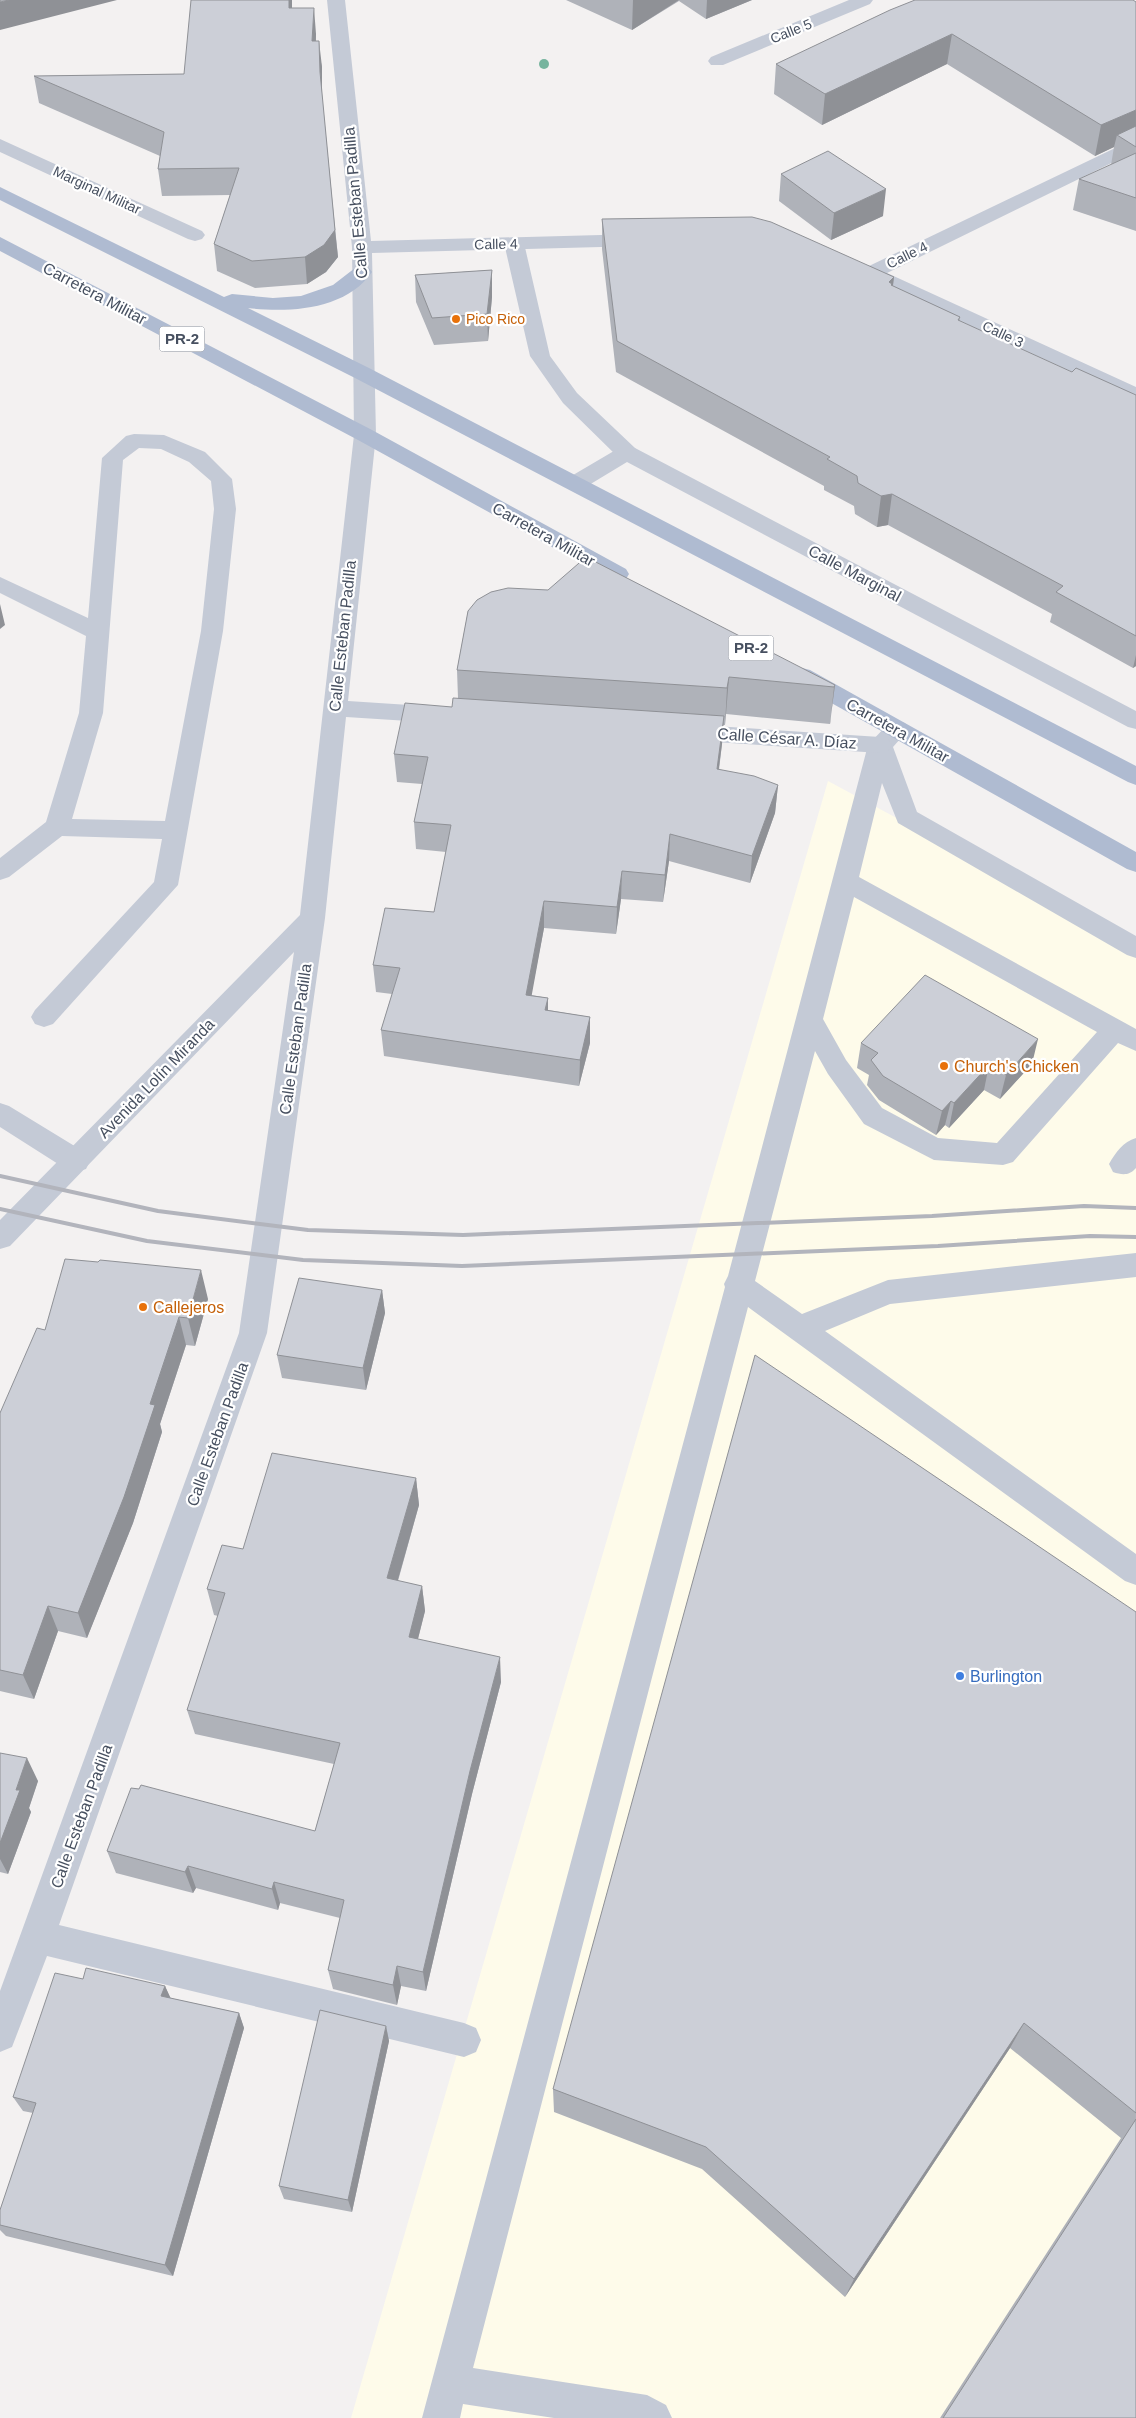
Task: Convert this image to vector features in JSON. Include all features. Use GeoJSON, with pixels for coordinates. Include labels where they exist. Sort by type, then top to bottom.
{"type":"FeatureCollection","features":[{"type":"Feature","properties":{"kind":"main road"},"geometry":{"type":"LineString","coordinates":[[0,193],[362,373],[1136,776]]}},
{"type":"Feature","properties":{"kind":"main road","name":"Carretera Militar"},"geometry":{"type":"LineString","coordinates":[[0,243],[365,435],[635,584]]}},
{"type":"Feature","properties":{"kind":"main road"},"geometry":{"type":"LineString","coordinates":[[208,296],[264,306],[307,302],[340,289],[362,272]]}},
{"type":"Feature","properties":{"kind":"main road","name":"Carretera Militar"},"geometry":{"type":"LineString","coordinates":[[784,666],[888,737],[1136,863]]}},
{"type":"Feature","properties":{"kind":"street","name":"Calle Esteban Padilla"},"geometry":{"type":"LineString","coordinates":[[0,2035],[38,1937],[253,1334],[312,918],[365,435],[362,373],[362,247],[336,0]]}},
{"type":"Feature","properties":{"kind":"street","name":"Calle 5"},"geometry":{"type":"LineString","coordinates":[[717,61],[864,0]]}},
{"type":"Feature","properties":{"kind":"street","name":"Calle 4"},"geometry":{"type":"LineString","coordinates":[[844,266],[871,273],[1136,144]]}},
{"type":"Feature","properties":{"kind":"street","name":"Marginal Militar"},"geometry":{"type":"LineString","coordinates":[[0,145],[195,235]]}},
{"type":"Feature","properties":{"kind":"street","name":"Calle 4"},"geometry":{"type":"LineString","coordinates":[[362,247],[658,240]]}},
{"type":"Feature","properties":{"kind":"street","name":"Calle Marginal"},"geometry":{"type":"LineString","coordinates":[[514,243],[540,356],[570,398],[627,453],[1136,720]]}},
{"type":"Feature","properties":{"kind":"street","name":"Calle 3"},"geometry":{"type":"LineString","coordinates":[[871,273],[1136,395]]}},
{"type":"Feature","properties":{"kind":"street"},"geometry":{"type":"LineString","coordinates":[[0,871],[57,827],[91,713],[113,458],[134,441],[164,442],[197,456],[221,479],[225,510],[212,632],[166,885],[44,1017]]}},
{"type":"Feature","properties":{"kind":"street"},"geometry":{"type":"LineString","coordinates":[[576,483],[627,453]]}},
{"type":"Feature","properties":{"kind":"street"},"geometry":{"type":"LineString","coordinates":[[0,584],[97,632]]}},
{"type":"Feature","properties":{"kind":"street"},"geometry":{"type":"LineString","coordinates":[[334,708],[463,717]]}},
{"type":"Feature","properties":{"kind":"street","name":"Calle César A. Díaz"},"geometry":{"type":"LineString","coordinates":[[662,730],[888,737]]}},
{"type":"Feature","properties":{"kind":"street"},"geometry":{"type":"LineString","coordinates":[[441,2418],[738,1284],[810,1020],[844,880],[888,737]]}},
{"type":"Feature","properties":{"kind":"street"},"geometry":{"type":"LineString","coordinates":[[888,737],[907,817],[1136,948]]}},
{"type":"Feature","properties":{"kind":"street"},"geometry":{"type":"LineString","coordinates":[[57,827],[177,830]]}},
{"type":"Feature","properties":{"kind":"street"},"geometry":{"type":"LineString","coordinates":[[810,1020],[836,1067],[872,1116],[934,1148],[1003,1154],[1125,1035],[844,880]]}},
{"type":"Feature","properties":{"kind":"street","name":"Avenida Lolín Miranda"},"geometry":{"type":"LineString","coordinates":[[0,1238],[312,918]]}},
{"type":"Feature","properties":{"kind":"street"},"geometry":{"type":"LineString","coordinates":[[0,1114],[76,1160]]}},
{"type":"Feature","properties":{"kind":"street"},"geometry":{"type":"LineString","coordinates":[[800,1328],[888,1292],[1136,1265]]}},
{"type":"Feature","properties":{"kind":"street"},"geometry":{"type":"LineString","coordinates":[[738,1284],[1136,1571]]}},
{"type":"Feature","properties":{"kind":"street"},"geometry":{"type":"LineString","coordinates":[[38,1937],[464,2040]]}},
{"type":"Feature","properties":{"kind":"street"},"geometry":{"type":"LineString","coordinates":[[450,2383],[647,2414],[653,2418]]}},
{"type":"Feature","properties":{"kind":"shaded area"},"geometry":{"type":"Polygon","coordinates":[[[828,781],[1136,947],[1136,2418],[351,2418],[828,781]]]}},
{"type":"Feature","properties":{"kind":"building"},"geometry":{"type":"Polygon","coordinates":[[[191,0],[289,0],[289,8],[314,8],[312,41],[319,41],[320,72],[335,230],[324,245],[305,257],[252,261],[214,244],[239,168],[158,169],[164,132],[34,76],[184,74],[191,0]]]}},
{"type":"Feature","properties":{"kind":"building"},"geometry":{"type":"Polygon","coordinates":[[[915,0],[1133,0],[1136,2],[1136,110],[1101,125],[952,34],[825,94],[776,64],[915,0]]]}},
{"type":"Feature","properties":{"kind":"building"},"geometry":{"type":"Polygon","coordinates":[[[1136,126],[1136,147],[1117,135],[1136,126]]]}},
{"type":"Feature","properties":{"kind":"building"},"geometry":{"type":"Polygon","coordinates":[[[828,151],[886,189],[834,213],[781,174],[828,151]]]}},
{"type":"Feature","properties":{"kind":"building"},"geometry":{"type":"Polygon","coordinates":[[[1136,153],[1136,198],[1079,179],[1136,153]]]}},
{"type":"Feature","properties":{"kind":"building"},"geometry":{"type":"Polygon","coordinates":[[[752,217],[771,222],[894,277],[889,282],[891,285],[960,317],[958,320],[1072,372],[1076,368],[1136,395],[1136,636],[1056,592],[1063,586],[892,494],[881,496],[858,483],[857,476],[827,459],[830,457],[617,341],[602,219],[752,217]]]}},
{"type":"Feature","properties":{"kind":"building"},"geometry":{"type":"Polygon","coordinates":[[[492,270],[487,314],[432,318],[415,275],[492,270]]]}},
{"type":"Feature","properties":{"kind":"building"},"geometry":{"type":"Polygon","coordinates":[[[586,557],[835,685],[834,687],[729,677],[727,688],[457,670],[468,611],[477,600],[491,592],[508,588],[548,590],[586,557]]]}},
{"type":"Feature","properties":{"kind":"building"},"geometry":{"type":"Polygon","coordinates":[[[453,698],[724,716],[717,769],[754,776],[778,785],[752,856],[670,834],[665,875],[622,871],[617,907],[544,901],[526,995],[548,998],[545,1010],[590,1017],[580,1060],[381,1030],[400,968],[373,965],[385,908],[434,912],[451,825],[414,822],[428,757],[394,754],[405,703],[452,707],[453,698]]]}},
{"type":"Feature","properties":{"kind":"building","name":"Church's Chicken"},"geometry":{"type":"Polygon","coordinates":[[[925,975],[1038,1039],[1006,1075],[989,1065],[954,1103],[951,1101],[942,1111],[883,1076],[871,1060],[878,1053],[861,1043],[925,975]]]}},
{"type":"Feature","properties":{"kind":"building"},"geometry":{"type":"Polygon","coordinates":[[[65,1259],[98,1262],[100,1260],[201,1270],[188,1318],[179,1317],[150,1404],[155,1405],[124,1497],[78,1613],[48,1606],[23,1675],[0,1670],[0,1413],[37,1328],[45,1330],[65,1259]]]}},
{"type":"Feature","properties":{"kind":"building"},"geometry":{"type":"Polygon","coordinates":[[[299,1278],[382,1290],[363,1368],[277,1355],[299,1278]]]}},
{"type":"Feature","properties":{"kind":"building"},"geometry":{"type":"Polygon","coordinates":[[[755,1355],[1136,1612],[1136,2113],[1024,2023],[854,2279],[706,2147],[553,2089],[755,1355]]]}},
{"type":"Feature","properties":{"kind":"building"},"geometry":{"type":"Polygon","coordinates":[[[272,1453],[416,1478],[387,1578],[422,1586],[409,1637],[500,1657],[470,1771],[423,1972],[397,1966],[393,1985],[328,1970],[344,1900],[274,1882],[272,1889],[188,1866],[185,1872],[107,1851],[131,1788],[139,1789],[141,1785],[315,1831],[340,1743],[187,1710],[225,1593],[207,1589],[222,1545],[243,1549],[272,1453]]]}},
{"type":"Feature","properties":{"kind":"building"},"geometry":{"type":"Polygon","coordinates":[[[0,1753],[27,1758],[16,1790],[20,1790],[0,1843],[0,1753]]]}},
{"type":"Feature","properties":{"kind":"building"},"geometry":{"type":"Polygon","coordinates":[[[86,1968],[165,1986],[161,1996],[239,2013],[165,2265],[0,2225],[0,2210],[36,2103],[13,2097],[55,1973],[83,1979],[86,1968]]]}},
{"type":"Feature","properties":{"kind":"building"},"geometry":{"type":"Polygon","coordinates":[[[320,2010],[386,2026],[348,2200],[279,2186],[320,2010]]]}},
{"type":"Feature","properties":{"kind":"building"},"geometry":{"type":"Polygon","coordinates":[[[1136,2119],[1136,2418],[943,2418],[1136,2119]]]}},
{"type":"Feature","properties":{"kind":"railway"},"geometry":{"type":"LineString","coordinates":[[0,1176],[158,1211],[308,1230],[463,1235],[932,1216],[1084,1206],[1136,1208]]}},
{"type":"Feature","properties":{"kind":"railway"},"geometry":{"type":"LineString","coordinates":[[0,1209],[147,1241],[303,1260],[462,1266],[938,1246],[1090,1236],[1136,1237]]}},
{"type":"Feature","properties":{"kind":"place","name":"Pico Rico"},"geometry":{"type":"Point","coordinates":[456,319]}},
{"type":"Feature","properties":{"kind":"place","name":"Church's Chicken"},"geometry":{"type":"Point","coordinates":[944,1066]}},
{"type":"Feature","properties":{"kind":"place","name":"Callejeros"},"geometry":{"type":"Point","coordinates":[143,1307]}},
{"type":"Feature","properties":{"kind":"place","name":"Burlington"},"geometry":{"type":"Point","coordinates":[960,1676]}}]}
